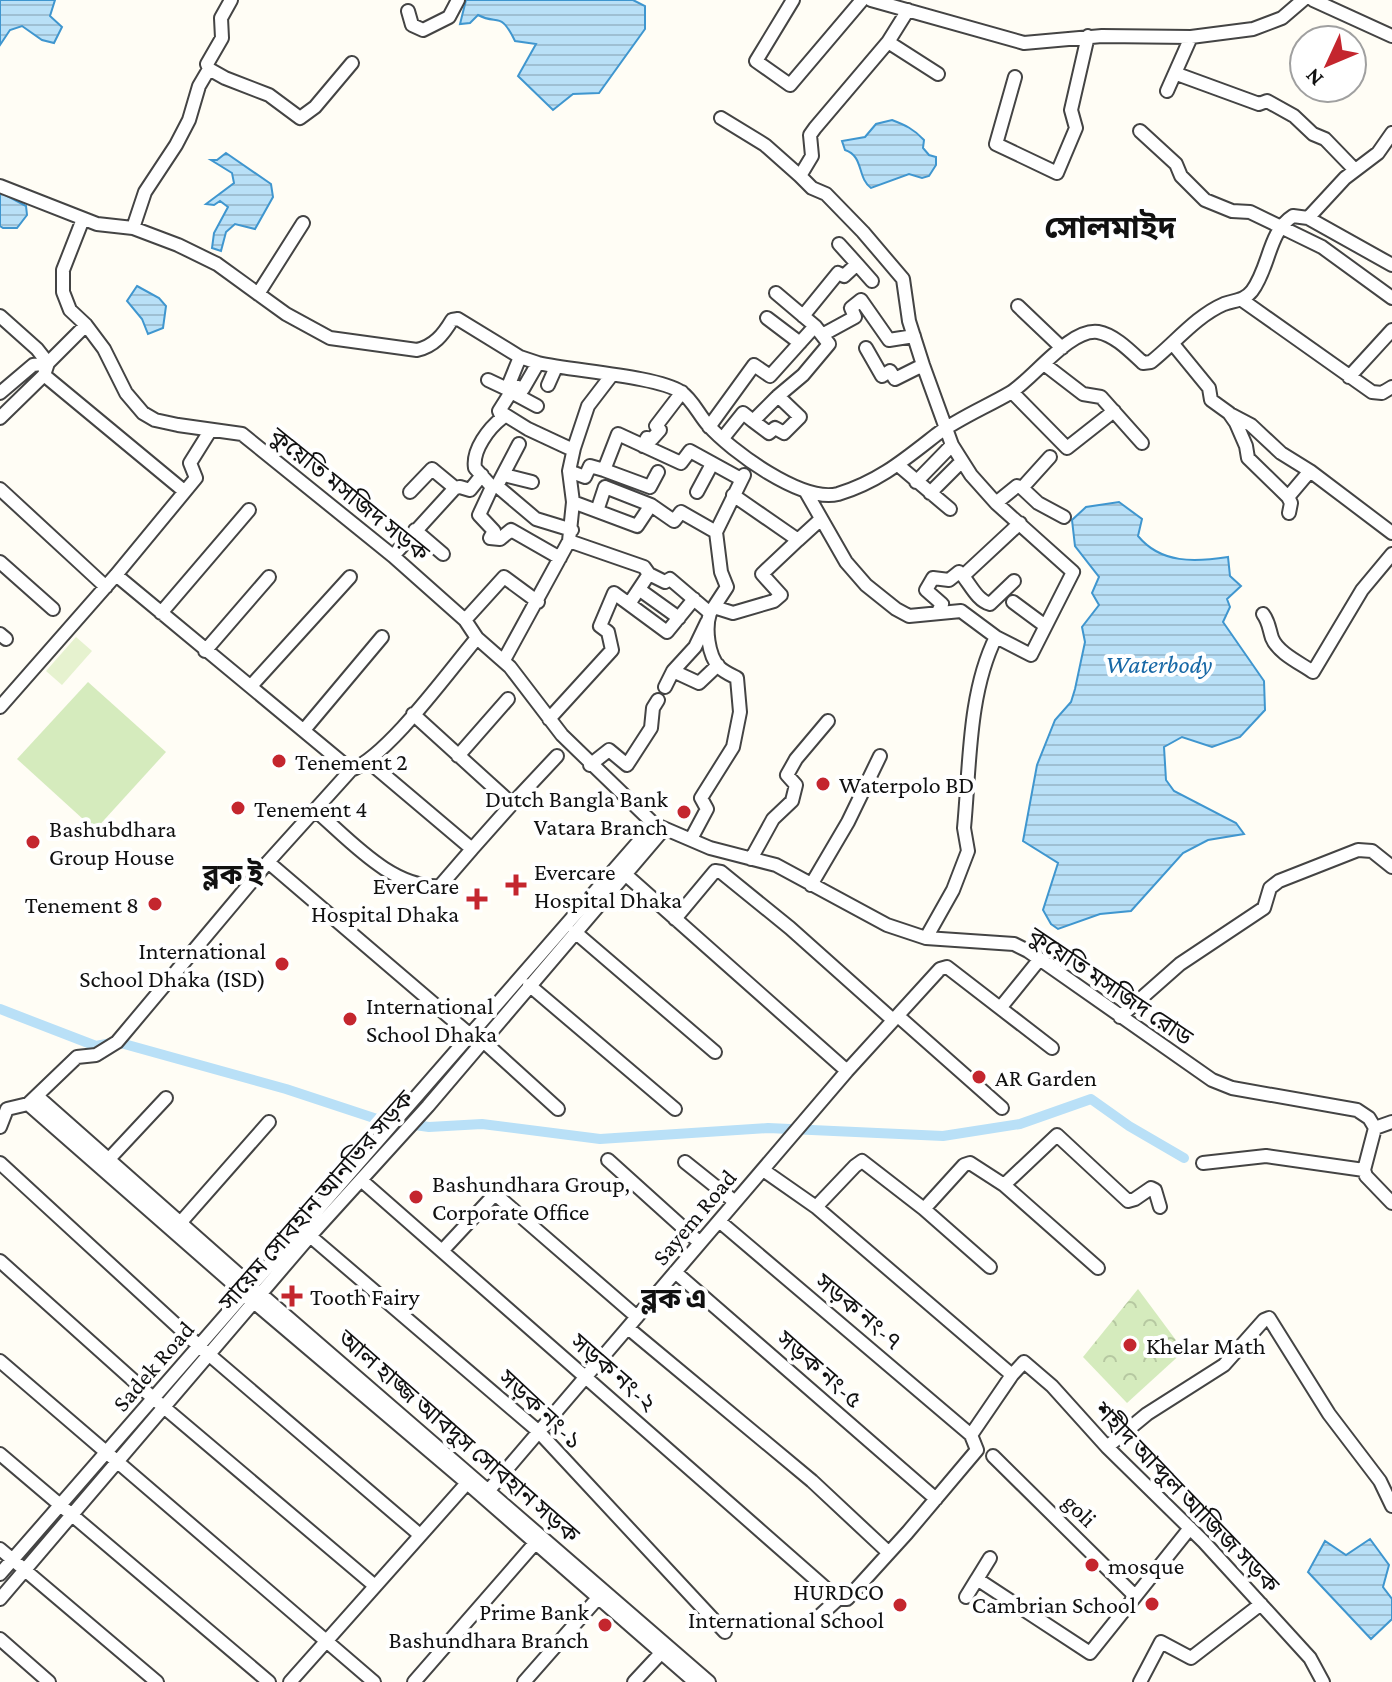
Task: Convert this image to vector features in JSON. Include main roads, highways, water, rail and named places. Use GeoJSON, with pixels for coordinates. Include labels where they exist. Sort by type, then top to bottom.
{"type":"FeatureCollection","features":[{"type":"Feature","properties":{"kind":"water"},"geometry":{"type":"Polygon","coordinates":[[[0,0],[55,0],[50,16],[62,27],[54,43],[42,40],[22,26],[10,30],[0,45],[0,0]]]}},
{"type":"Feature","properties":{"kind":"water"},"geometry":{"type":"Polygon","coordinates":[[[466,0],[633,0],[645,6],[645,29],[599,93],[573,94],[553,110],[518,76],[536,44],[515,41],[506,25],[498,20],[478,15],[470,23],[460,24],[466,0]]]}},
{"type":"Feature","properties":{"kind":"water"},"geometry":{"type":"Polygon","coordinates":[[[892,120],[924,140],[923,148],[936,157],[936,165],[929,176],[922,178],[909,174],[871,188],[855,157],[845,150],[842,141],[865,137],[876,124],[892,120]]]}},
{"type":"Feature","properties":{"kind":"water"},"geometry":{"type":"Polygon","coordinates":[[[226,153],[271,184],[273,197],[255,229],[235,224],[226,232],[221,251],[212,248],[214,233],[228,207],[220,201],[214,205],[206,204],[234,183],[232,173],[211,160],[217,160],[226,153]]]}},
{"type":"Feature","properties":{"kind":"water"},"geometry":{"type":"Polygon","coordinates":[[[0,192],[26,206],[27,215],[17,228],[0,226],[0,192]]]}},
{"type":"Feature","properties":{"kind":"water"},"geometry":{"type":"Polygon","coordinates":[[[137,286],[159,298],[166,306],[163,328],[148,334],[142,319],[127,301],[137,286]]]}},
{"type":"Feature","properties":{"kind":"water","name":"Waterbody"},"geometry":{"type":"Polygon","coordinates":[[[1119,502],[1142,519],[1138,536],[1157,552],[1191,560],[1228,557],[1230,576],[1241,586],[1227,599],[1230,607],[1223,622],[1264,681],[1265,710],[1240,737],[1212,747],[1182,737],[1164,747],[1166,780],[1174,791],[1236,823],[1244,834],[1208,840],[1183,853],[1131,911],[1100,914],[1058,929],[1043,910],[1058,863],[1023,841],[1037,765],[1055,720],[1071,702],[1085,642],[1082,627],[1099,605],[1092,593],[1099,577],[1075,546],[1072,520],[1086,507],[1119,502]]]}},
{"type":"Feature","properties":{"kind":"water"},"geometry":{"type":"Polygon","coordinates":[[[1370,1539],[1389,1565],[1383,1587],[1392,1599],[1392,1619],[1371,1639],[1308,1572],[1325,1541],[1346,1555],[1370,1539]]]}},
{"type":"Feature","properties":{"kind":"waterway"},"geometry":{"type":"LineString","coordinates":[[0,1009],[96,1046],[117,1042],[286,1089],[380,1120],[429,1127],[482,1124],[600,1139],[768,1128],[943,1136],[1020,1124],[1091,1099],[1129,1126],[1184,1158]]}},
{"type":"Feature","properties":{"kind":"place","name":"Tenement 2"},"geometry":{"type":"Point","coordinates":[279,761]}},
{"type":"Feature","properties":{"kind":"place","name":"Waterpolo BD"},"geometry":{"type":"Point","coordinates":[823,784]}},
{"type":"Feature","properties":{"kind":"place","name":"Tenement 4"},"geometry":{"type":"Point","coordinates":[238,808]}},
{"type":"Feature","properties":{"kind":"place","name":"Dutch Bangla Bank Vatara Branch"},"geometry":{"type":"Point","coordinates":[684,812]}},
{"type":"Feature","properties":{"kind":"place","name":"Bashubdhara Group House"},"geometry":{"type":"Point","coordinates":[33,842]}},
{"type":"Feature","properties":{"kind":"place","name":"Evercare Hospital Dhaka"},"geometry":{"type":"Point","coordinates":[516,885]}},
{"type":"Feature","properties":{"kind":"place","name":"EverCare Hospital Dhaka"},"geometry":{"type":"Point","coordinates":[477,899]}},
{"type":"Feature","properties":{"kind":"place","name":"Tenement 8"},"geometry":{"type":"Point","coordinates":[155,904]}},
{"type":"Feature","properties":{"kind":"place","name":"International School Dhaka (ISD)"},"geometry":{"type":"Point","coordinates":[282,964]}},
{"type":"Feature","properties":{"kind":"place","name":"International School Dhaka"},"geometry":{"type":"Point","coordinates":[350,1019]}},
{"type":"Feature","properties":{"kind":"place","name":"AR Garden"},"geometry":{"type":"Point","coordinates":[979,1077]}},
{"type":"Feature","properties":{"kind":"place","name":"Bashundhara Group, Corporate Office"},"geometry":{"type":"Point","coordinates":[416,1197]}},
{"type":"Feature","properties":{"kind":"place","name":"Tooth Fairy"},"geometry":{"type":"Point","coordinates":[292,1296]}},
{"type":"Feature","properties":{"kind":"place","name":"Khelar Math"},"geometry":{"type":"Point","coordinates":[1130,1345]}},
{"type":"Feature","properties":{"kind":"place","name":"mosque"},"geometry":{"type":"Point","coordinates":[1092,1565]}},
{"type":"Feature","properties":{"kind":"place","name":"Cambrian School"},"geometry":{"type":"Point","coordinates":[1152,1604]}},
{"type":"Feature","properties":{"kind":"place","name":"HURDCO International School"},"geometry":{"type":"Point","coordinates":[900,1605]}},
{"type":"Feature","properties":{"kind":"place","name":"Prime Bank Bashundhara Branch"},"geometry":{"type":"Point","coordinates":[605,1625]}},
{"type":"Feature","properties":{"kind":"district","name":"সোলমাইদ"},"geometry":{"type":"Point","coordinates":[1110,227]}},
{"type":"Feature","properties":{"kind":"district","name":"ব্লক ই"},"geometry":{"type":"Point","coordinates":[233,874]}},
{"type":"Feature","properties":{"kind":"district","name":"ব্লক এ"},"geometry":{"type":"Point","coordinates":[674,1298]}}]}
